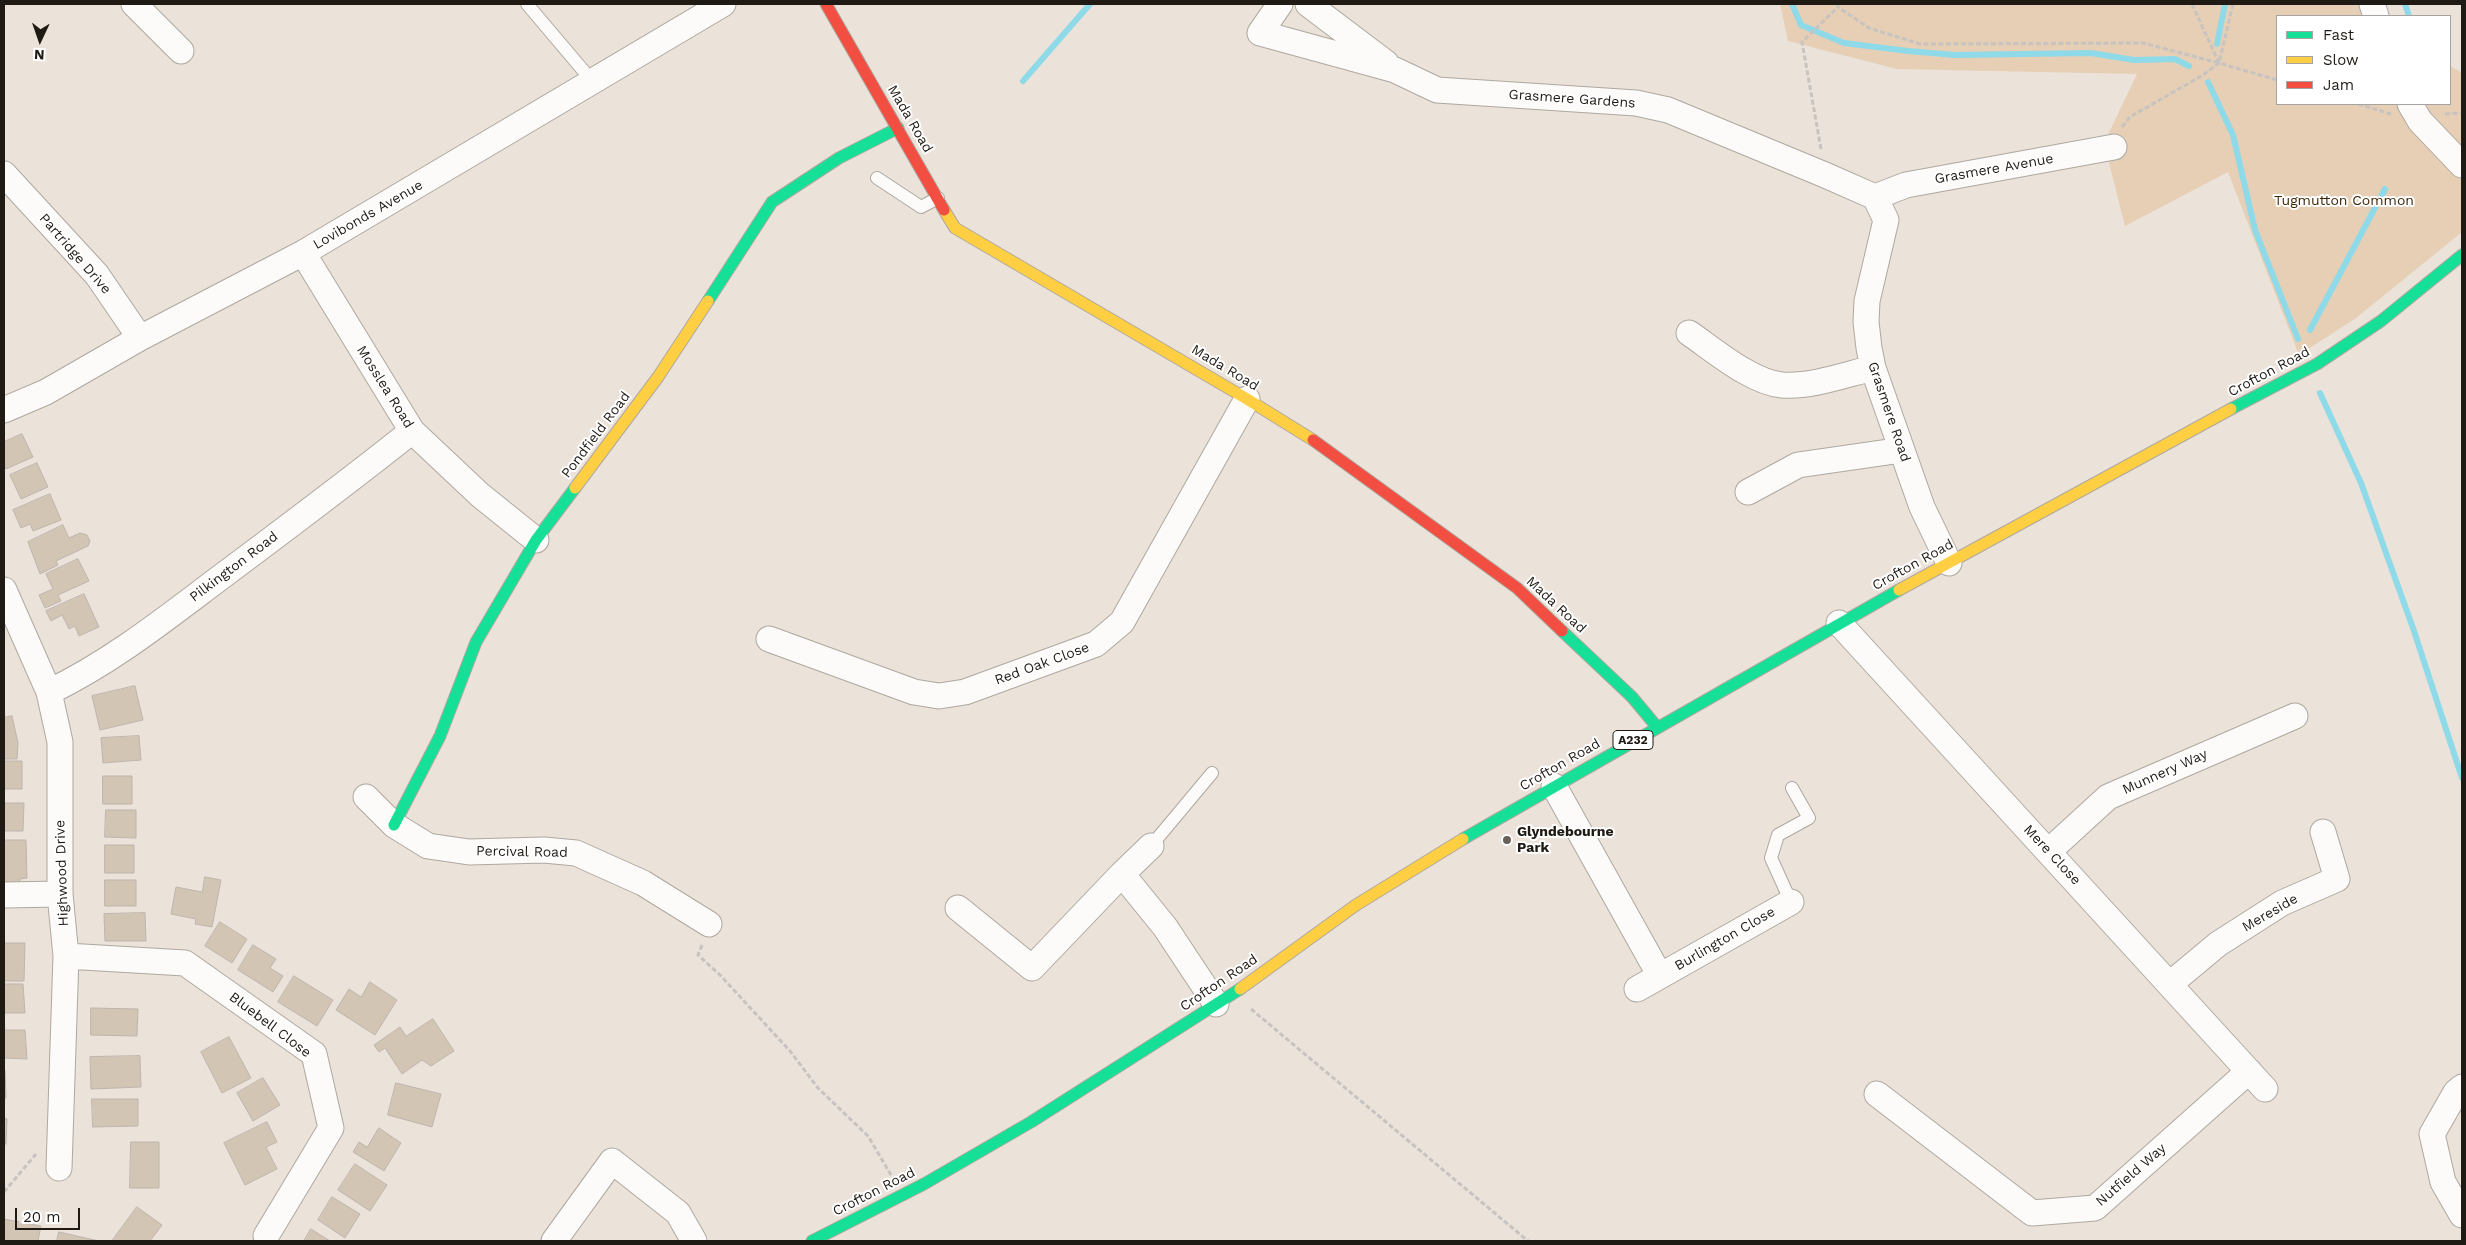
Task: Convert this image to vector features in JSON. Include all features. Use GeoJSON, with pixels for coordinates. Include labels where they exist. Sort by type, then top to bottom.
{"type":"FeatureCollection","features":[{"type":"Feature","properties":{"kind":"street"},"geometry":{"type":"LineString","coordinates":[[134,4],[181,52]]}},
{"type":"Feature","properties":{"kind":"street","name":"Lovibonds Avenue"},"geometry":{"type":"LineString","coordinates":[[4,410],[46,392],[140,338],[303,253],[723,4]]}},
{"type":"Feature","properties":{"kind":"street","name":"Mada Road"},"geometry":{"type":"LineString","coordinates":[[826,4],[955,228],[1247,398],[1310,438],[1517,588],[1632,697],[1656,727]]}},
{"type":"Feature","properties":{"kind":"street","name":"Grasmere Gardens"},"geometry":{"type":"LineString","coordinates":[[1280,4],[1260,33],[1396,70],[1437,90],[1636,103],[1668,110],[1875,197]]}},
{"type":"Feature","properties":{"kind":"street"},"geometry":{"type":"LineString","coordinates":[[1308,4],[1396,70]]}},
{"type":"Feature","properties":{"kind":"street"},"geometry":{"type":"LineString","coordinates":[[2411,105],[2420,121],[2462,165]]}},
{"type":"Feature","properties":{"kind":"street","name":"Pondfield Road"},"geometry":{"type":"LineString","coordinates":[[394,826],[440,736],[476,642],[536,540],[658,377],[772,202],[839,158],[898,128]]}},
{"type":"Feature","properties":{"kind":"street","name":"Grasmere Avenue"},"geometry":{"type":"LineString","coordinates":[[1875,197],[1906,185],[2114,147]]}},
{"type":"Feature","properties":{"kind":"street","name":"Partridge Drive"},"geometry":{"type":"LineString","coordinates":[[4,174],[97,275],[140,338]]}},
{"type":"Feature","properties":{"kind":"street","name":"Grasmere Road"},"geometry":{"type":"LineString","coordinates":[[1875,197],[1886,220],[1867,301],[1866,322],[1873,368],[1922,507],[1949,563]]}},
{"type":"Feature","properties":{"kind":"street","name":"Mosslea Road"},"geometry":{"type":"LineString","coordinates":[[303,253],[412,431],[480,495],[536,540]]}},
{"type":"Feature","properties":{"kind":"street","name":"Crofton Road"},"geometry":{"type":"LineString","coordinates":[[812,1241],[903,1195],[1031,1122],[1224,999],[1356,905],[1554,786],[1839,623],[2118,469],[2317,364],[2381,321],[2462,255]]}},
{"type":"Feature","properties":{"kind":"street"},"geometry":{"type":"LineString","coordinates":[[1689,332],[1733,364],[1758,378],[1781,385],[1810,383],[1873,368]]}},
{"type":"Feature","properties":{"kind":"street","name":"Red Oak Close"},"geometry":{"type":"LineString","coordinates":[[769,639],[914,692],[939,696],[965,692],[1096,644],[1122,622],[1247,398]]}},
{"type":"Feature","properties":{"kind":"street","name":"Pilkington Road"},"geometry":{"type":"LineString","coordinates":[[49,692],[86,674],[137,640],[336,492],[412,431]]}},
{"type":"Feature","properties":{"kind":"street"},"geometry":{"type":"LineString","coordinates":[[1748,492],[1798,465],[1902,450]]}},
{"type":"Feature","properties":{"kind":"street","name":"Highwood Drive"},"geometry":{"type":"LineString","coordinates":[[4,590],[49,692],[60,742],[60,894],[66,956],[59,1168]]}},
{"type":"Feature","properties":{"kind":"street","name":"Mere Close"},"geometry":{"type":"LineString","coordinates":[[1839,623],[2257,1080]]}},
{"type":"Feature","properties":{"kind":"street","name":"Munnery Way"},"geometry":{"type":"LineString","coordinates":[[2049,851],[2108,797],[2296,716]]}},
{"type":"Feature","properties":{"kind":"street","name":"Burlington Close"},"geometry":{"type":"LineString","coordinates":[[1554,786],[1660,976]]}},
{"type":"Feature","properties":{"kind":"street","name":"Percival Road"},"geometry":{"type":"LineString","coordinates":[[366,797],[394,826],[428,846],[469,852],[544,850],[576,853],[643,883],[709,924]]}},
{"type":"Feature","properties":{"kind":"street","name":"Mereside"},"geometry":{"type":"LineString","coordinates":[[2170,984],[2218,944],[2282,903],[2337,879],[2323,832]]}},
{"type":"Feature","properties":{"kind":"street"},"geometry":{"type":"LineString","coordinates":[[958,908],[1032,968],[1151,846]]}},
{"type":"Feature","properties":{"kind":"street"},"geometry":{"type":"LineString","coordinates":[[1122,874],[1224,999]]}},
{"type":"Feature","properties":{"kind":"street"},"geometry":{"type":"LineString","coordinates":[[4,895],[60,894]]}},
{"type":"Feature","properties":{"kind":"street","name":"Burlington Close"},"geometry":{"type":"LineString","coordinates":[[1637,989],[1791,902]]}},
{"type":"Feature","properties":{"kind":"street","name":"Bluebell Close"},"geometry":{"type":"LineString","coordinates":[[66,956],[185,963],[314,1054],[331,1128],[266,1236]]}},
{"type":"Feature","properties":{"kind":"street","name":"Nutfield Way"},"geometry":{"type":"LineString","coordinates":[[1877,1094],[2032,1213],[2095,1208],[2257,1080]]}},
{"type":"Feature","properties":{"kind":"street"},"geometry":{"type":"LineString","coordinates":[[2462,1087],[2456,1092],[2432,1134],[2443,1182],[2462,1215]]}},
{"type":"Feature","properties":{"kind":"street"},"geometry":{"type":"LineString","coordinates":[[554,1241],[612,1161],[678,1213],[694,1241]]}},
{"type":"Feature","properties":{"kind":"lane"},"geometry":{"type":"LineString","coordinates":[[527,4],[593,82]]}},
{"type":"Feature","properties":{"kind":"lane"},"geometry":{"type":"LineString","coordinates":[[877,178],[921,207],[938,198]]}},
{"type":"Feature","properties":{"kind":"lane"},"geometry":{"type":"LineString","coordinates":[[1151,846],[1212,773]]}},
{"type":"Feature","properties":{"kind":"lane"},"geometry":{"type":"LineString","coordinates":[[1791,902],[1771,858],[1778,835],[1809,818],[1792,788]]}},
{"type":"Feature","properties":{"kind":"path"},"geometry":{"type":"LineString","coordinates":[[2192,4],[2219,63]]}},
{"type":"Feature","properties":{"kind":"path"},"geometry":{"type":"LineString","coordinates":[[2114,147],[2123,124],[2130,116],[2203,75],[2219,63],[2233,4]]}},
{"type":"Feature","properties":{"kind":"path"},"geometry":{"type":"LineString","coordinates":[[1825,175],[1802,42],[1837,5],[1869,28],[1920,44],[2143,43],[2276,80]]}},
{"type":"Feature","properties":{"kind":"path"},"geometry":{"type":"LineString","coordinates":[[709,924],[698,955],[720,975],[790,1051],[818,1088],[868,1136],[903,1195]]}},
{"type":"Feature","properties":{"kind":"path"},"geometry":{"type":"LineString","coordinates":[[1224,999],[1528,1241]]}},
{"type":"Feature","properties":{"kind":"path"},"geometry":{"type":"LineString","coordinates":[[4,1192],[60,1125]]}},
{"type":"Feature","properties":{"kind":"green space","name":"Tugmutton Common"},"geometry":{"type":"Polygon","coordinates":[[[1780,4],[2364,4],[2368,15],[2276,15],[2276,105],[2451,105],[2451,67],[2462,73],[2462,232],[2356,318],[2299,355],[2228,172],[2125,226],[2104,143],[2137,74],[1897,69],[1788,41],[1780,4]]]}},
{"type":"Feature","properties":{"kind":"building"},"geometry":{"type":"Polygon","coordinates":[[[22,434],[33,457],[6,469],[4,464],[4,442],[22,434]]]}},
{"type":"Feature","properties":{"kind":"building"},"geometry":{"type":"Polygon","coordinates":[[[37,463],[48,487],[21,499],[10,475],[37,463]]]}},
{"type":"Feature","properties":{"kind":"building"},"geometry":{"type":"Polygon","coordinates":[[[50,494],[61,520],[33,531],[30,524],[21,528],[13,510],[50,494]]]}},
{"type":"Feature","properties":{"kind":"building"},"geometry":{"type":"Polygon","coordinates":[[[63,525],[69,538],[80,533],[87,535],[90,541],[88,546],[56,561],[58,565],[40,574],[28,542],[63,525]]]}},
{"type":"Feature","properties":{"kind":"building"},"geometry":{"type":"Polygon","coordinates":[[[78,559],[89,581],[58,595],[61,601],[45,608],[39,595],[53,589],[46,574],[78,559]]]}},
{"type":"Feature","properties":{"kind":"building"},"geometry":{"type":"Polygon","coordinates":[[[84,594],[99,627],[79,636],[75,626],[69,629],[62,615],[51,621],[46,611],[84,594]]]}},
{"type":"Feature","properties":{"kind":"building"},"geometry":{"type":"Polygon","coordinates":[[[135,686],[143,720],[100,730],[92,696],[135,686]]]}},
{"type":"Feature","properties":{"kind":"building"},"geometry":{"type":"Polygon","coordinates":[[[12,716],[18,743],[17,759],[4,759],[4,718],[12,716]]]}},
{"type":"Feature","properties":{"kind":"building"},"geometry":{"type":"Polygon","coordinates":[[[139,736],[141,760],[103,763],[101,738],[139,736]]]}},
{"type":"Feature","properties":{"kind":"building"},"geometry":{"type":"Polygon","coordinates":[[[4,761],[22,761],[22,789],[4,789],[4,761]]]}},
{"type":"Feature","properties":{"kind":"building"},"geometry":{"type":"Polygon","coordinates":[[[103,776],[132,776],[132,804],[103,804],[103,776]]]}},
{"type":"Feature","properties":{"kind":"building"},"geometry":{"type":"Polygon","coordinates":[[[4,803],[24,803],[23,831],[4,831],[4,803]]]}},
{"type":"Feature","properties":{"kind":"building"},"geometry":{"type":"Polygon","coordinates":[[[106,810],[136,810],[136,838],[105,837],[106,810]]]}},
{"type":"Feature","properties":{"kind":"building"},"geometry":{"type":"Polygon","coordinates":[[[4,840],[26,840],[27,878],[20,879],[20,890],[4,890],[4,840]]]}},
{"type":"Feature","properties":{"kind":"building"},"geometry":{"type":"Polygon","coordinates":[[[105,845],[134,845],[134,873],[105,873],[105,845]]]}},
{"type":"Feature","properties":{"kind":"building"},"geometry":{"type":"Polygon","coordinates":[[[205,877],[221,880],[212,927],[195,924],[196,919],[171,914],[176,887],[202,892],[205,877]]]}},
{"type":"Feature","properties":{"kind":"building"},"geometry":{"type":"Polygon","coordinates":[[[105,880],[136,880],[136,906],[105,906],[105,880]]]}},
{"type":"Feature","properties":{"kind":"building"},"geometry":{"type":"Polygon","coordinates":[[[145,913],[146,941],[105,941],[104,914],[145,913]]]}},
{"type":"Feature","properties":{"kind":"building"},"geometry":{"type":"Polygon","coordinates":[[[220,922],[247,939],[232,963],[205,946],[220,922]]]}},
{"type":"Feature","properties":{"kind":"building"},"geometry":{"type":"Polygon","coordinates":[[[4,943],[25,943],[24,981],[4,981],[4,943]]]}},
{"type":"Feature","properties":{"kind":"building"},"geometry":{"type":"Polygon","coordinates":[[[253,945],[276,959],[270,968],[283,976],[273,992],[238,970],[253,945]]]}},
{"type":"Feature","properties":{"kind":"building"},"geometry":{"type":"Polygon","coordinates":[[[294,976],[333,1000],[317,1026],[278,1002],[294,976]]]}},
{"type":"Feature","properties":{"kind":"building"},"geometry":{"type":"Polygon","coordinates":[[[370,982],[397,1000],[375,1035],[336,1010],[349,989],[361,997],[370,982]]]}},
{"type":"Feature","properties":{"kind":"building"},"geometry":{"type":"Polygon","coordinates":[[[4,984],[23,984],[25,1013],[4,1013],[4,984]]]}},
{"type":"Feature","properties":{"kind":"building"},"geometry":{"type":"Polygon","coordinates":[[[91,1008],[138,1009],[137,1036],[91,1035],[91,1008]]]}},
{"type":"Feature","properties":{"kind":"building"},"geometry":{"type":"Polygon","coordinates":[[[433,1019],[454,1051],[431,1066],[422,1060],[402,1074],[385,1048],[379,1052],[374,1045],[400,1027],[406,1036],[433,1019]]]}},
{"type":"Feature","properties":{"kind":"building"},"geometry":{"type":"Polygon","coordinates":[[[4,1030],[25,1030],[27,1059],[4,1058],[4,1030]]]}},
{"type":"Feature","properties":{"kind":"building"},"geometry":{"type":"Polygon","coordinates":[[[229,1037],[251,1078],[222,1093],[201,1052],[229,1037]]]}},
{"type":"Feature","properties":{"kind":"building"},"geometry":{"type":"Polygon","coordinates":[[[140,1056],[141,1087],[91,1089],[90,1057],[140,1056]]]}},
{"type":"Feature","properties":{"kind":"building"},"geometry":{"type":"Polygon","coordinates":[[[5,1070],[6,1098],[4,1098],[5,1070]]]}},
{"type":"Feature","properties":{"kind":"building"},"geometry":{"type":"Polygon","coordinates":[[[263,1078],[280,1105],[253,1121],[237,1093],[263,1078]]]}},
{"type":"Feature","properties":{"kind":"building"},"geometry":{"type":"Polygon","coordinates":[[[396,1083],[441,1094],[432,1127],[388,1115],[396,1083]]]}},
{"type":"Feature","properties":{"kind":"building"},"geometry":{"type":"Polygon","coordinates":[[[92,1099],[138,1099],[138,1126],[93,1127],[92,1099]]]}},
{"type":"Feature","properties":{"kind":"building"},"geometry":{"type":"Polygon","coordinates":[[[4,1118],[7,1119],[6,1144],[4,1144],[4,1118]]]}},
{"type":"Feature","properties":{"kind":"building"},"geometry":{"type":"Polygon","coordinates":[[[267,1122],[277,1142],[266,1147],[277,1169],[245,1185],[224,1143],[267,1122]]]}},
{"type":"Feature","properties":{"kind":"building"},"geometry":{"type":"Polygon","coordinates":[[[379,1128],[401,1143],[384,1171],[353,1152],[359,1142],[367,1147],[379,1128]]]}},
{"type":"Feature","properties":{"kind":"building"},"geometry":{"type":"Polygon","coordinates":[[[131,1142],[159,1142],[159,1188],[130,1188],[131,1142]]]}},
{"type":"Feature","properties":{"kind":"building"},"geometry":{"type":"Polygon","coordinates":[[[355,1164],[387,1185],[370,1211],[338,1190],[355,1164]]]}},
{"type":"Feature","properties":{"kind":"building"},"geometry":{"type":"Polygon","coordinates":[[[332,1197],[360,1214],[345,1238],[318,1220],[332,1197]]]}},
{"type":"Feature","properties":{"kind":"building"},"geometry":{"type":"Polygon","coordinates":[[[137,1207],[162,1225],[150,1241],[112,1241],[137,1207]]]}},
{"type":"Feature","properties":{"kind":"building"},"geometry":{"type":"Polygon","coordinates":[[[4,1219],[41,1226],[38,1241],[4,1241],[4,1219]]]}},
{"type":"Feature","properties":{"kind":"building"},"geometry":{"type":"Polygon","coordinates":[[[311,1229],[330,1241],[304,1241],[311,1229]]]}},
{"type":"Feature","properties":{"kind":"building"},"geometry":{"type":"Polygon","coordinates":[[[59,1232],[99,1241],[57,1241],[59,1232]]]}},
{"type":"Feature","properties":{"kind":"waterway"},"geometry":{"type":"LineString","coordinates":[[1023,81],[1090,4]]}},
{"type":"Feature","properties":{"kind":"waterway"},"geometry":{"type":"LineString","coordinates":[[1792,4],[1801,25],[1844,43],[1955,55],[2091,53],[2134,60],[2175,59],[2189,66]]}},
{"type":"Feature","properties":{"kind":"waterway"},"geometry":{"type":"LineString","coordinates":[[2217,44],[2225,4]]}},
{"type":"Feature","properties":{"kind":"waterway"},"geometry":{"type":"LineString","coordinates":[[2405,4],[2409,15]]}},
{"type":"Feature","properties":{"kind":"waterway"},"geometry":{"type":"LineString","coordinates":[[2208,82],[2233,135],[2255,230],[2298,339]]}},
{"type":"Feature","properties":{"kind":"waterway"},"geometry":{"type":"LineString","coordinates":[[2310,330],[2385,189]]}},
{"type":"Feature","properties":{"kind":"waterway"},"geometry":{"type":"LineString","coordinates":[[2320,393],[2361,483],[2414,631],[2462,778]]}},
{"type":"Feature","properties":{"kind":"traffic: fast"},"geometry":{"type":"LineString","coordinates":[[708,301],[772,202],[839,158],[898,128]]}},
{"type":"Feature","properties":{"kind":"traffic: fast"},"geometry":{"type":"LineString","coordinates":[[2231,409],[2317,364],[2381,321],[2462,255]]}},
{"type":"Feature","properties":{"kind":"traffic: fast"},"geometry":{"type":"LineString","coordinates":[[394,825],[440,736],[476,642],[536,540],[575,488]]}},
{"type":"Feature","properties":{"kind":"traffic: fast"},"geometry":{"type":"LineString","coordinates":[[1463,839],[1899,590]]}},
{"type":"Feature","properties":{"kind":"traffic: fast"},"geometry":{"type":"LineString","coordinates":[[1562,631],[1632,697],[1657,727]]}},
{"type":"Feature","properties":{"kind":"traffic: fast"},"geometry":{"type":"LineString","coordinates":[[812,1241],[924,1184],[1031,1122],[1240,989]]}},
{"type":"Feature","properties":{"kind":"traffic: slow"},"geometry":{"type":"LineString","coordinates":[[944,210],[955,228],[1247,399],[1313,440]]}},
{"type":"Feature","properties":{"kind":"traffic: slow"},"geometry":{"type":"LineString","coordinates":[[575,488],[658,377],[708,301]]}},
{"type":"Feature","properties":{"kind":"traffic: slow"},"geometry":{"type":"LineString","coordinates":[[1899,590],[2231,409]]}},
{"type":"Feature","properties":{"kind":"traffic: slow"},"geometry":{"type":"LineString","coordinates":[[1240,989],[1356,905],[1463,839]]}},
{"type":"Feature","properties":{"kind":"traffic: jam"},"geometry":{"type":"LineString","coordinates":[[826,4],[944,210]]}},
{"type":"Feature","properties":{"kind":"traffic: jam"},"geometry":{"type":"LineString","coordinates":[[1313,440],[1517,588],[1562,631]]}},
{"type":"Feature","properties":{"kind":"place","name":"Glyndebourne Park"},"geometry":{"type":"Point","coordinates":[1507,840]}}]}
